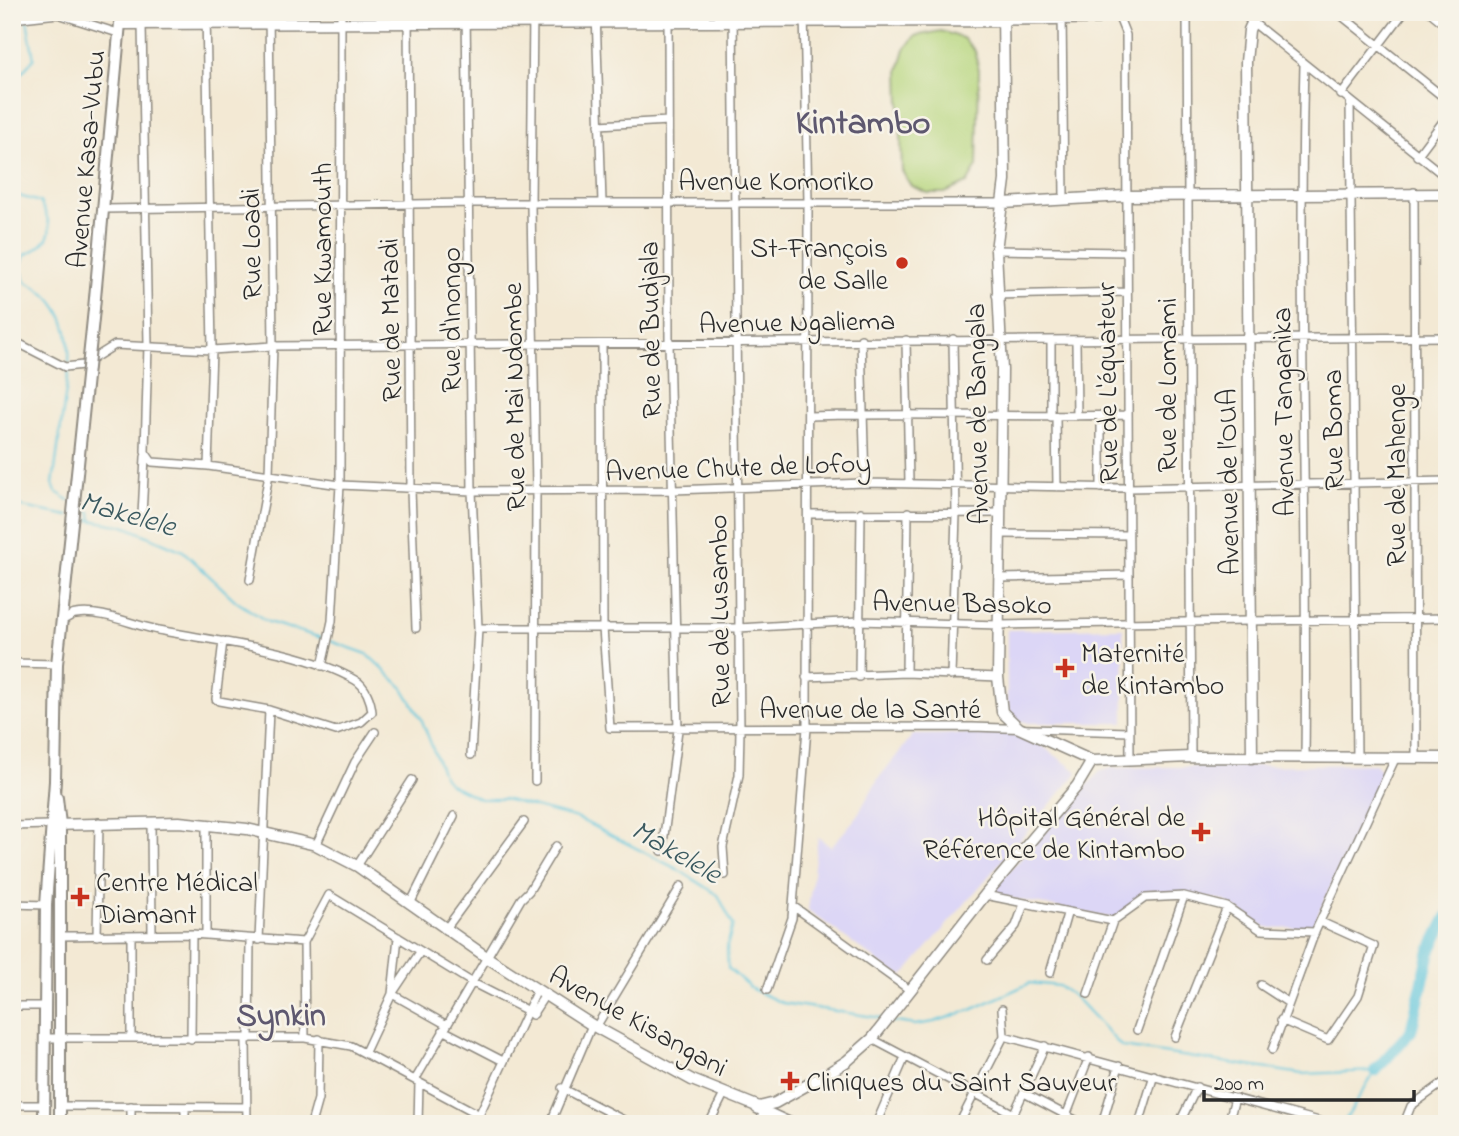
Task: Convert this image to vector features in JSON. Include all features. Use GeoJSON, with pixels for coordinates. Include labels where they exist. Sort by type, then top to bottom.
{"type":"FeatureCollection","features":[{"type":"Feature","properties":{"kind":"main road","name":"Avenue Kasa-Vubu"},"geometry":{"type":"LineString","coordinates":[[62,620],[104,209],[121,12]]}},
{"type":"Feature","properties":{"kind":"main road"},"geometry":{"type":"LineString","coordinates":[[60,1124],[61,936],[55,781],[57,664],[62,620]]}},
{"type":"Feature","properties":{"kind":"main road"},"geometry":{"type":"LineString","coordinates":[[44,1124],[46,905],[55,824]]}},
{"type":"Feature","properties":{"kind":"street"},"geometry":{"type":"LineString","coordinates":[[206,12],[207,206],[212,350],[208,466]]}},
{"type":"Feature","properties":{"kind":"street","name":"Rue Kwamouth"},"geometry":{"type":"LineString","coordinates":[[322,666],[329,634],[340,485],[341,12]]}},
{"type":"Feature","properties":{"kind":"street","name":"Rue de Matadi"},"geometry":{"type":"LineString","coordinates":[[408,12],[411,490],[416,628]]}},
{"type":"Feature","properties":{"kind":"street"},"geometry":{"type":"LineString","coordinates":[[1062,12],[1064,198]]}},
{"type":"Feature","properties":{"kind":"street"},"geometry":{"type":"LineString","coordinates":[[12,19],[58,13],[119,29],[142,25],[206,24],[269,17],[341,24],[408,24],[466,18],[668,16],[1004,17],[1062,22],[1097,20],[1112,12]]}},
{"type":"Feature","properties":{"kind":"street","name":"Rue de L'équateur"},"geometry":{"type":"LineString","coordinates":[[1112,12],[1120,20],[1126,35],[1125,252],[1130,759]]}},
{"type":"Feature","properties":{"kind":"street","name":"Rue de Lomami"},"geometry":{"type":"LineString","coordinates":[[1187,12],[1187,485],[1191,757]]}},
{"type":"Feature","properties":{"kind":"street"},"geometry":{"type":"LineString","coordinates":[[1240,12],[1254,16],[1304,65],[1447,178]]}},
{"type":"Feature","properties":{"kind":"street"},"geometry":{"type":"LineString","coordinates":[[1337,12],[1447,100]]}},
{"type":"Feature","properties":{"kind":"street"},"geometry":{"type":"LineString","coordinates":[[1341,95],[1404,12]]}},
{"type":"Feature","properties":{"kind":"street"},"geometry":{"type":"LineString","coordinates":[[1430,12],[1447,26]]}},
{"type":"Feature","properties":{"kind":"street","name":"Rue de Budjala"},"geometry":{"type":"LineString","coordinates":[[662,851],[678,730],[669,343],[668,16]]}},
{"type":"Feature","properties":{"kind":"street"},"geometry":{"type":"LineString","coordinates":[[767,990],[787,934],[793,906],[807,728],[809,416],[804,16]]}},
{"type":"Feature","properties":{"kind":"street","name":"Avenue de l’OUA"},"geometry":{"type":"LineString","coordinates":[[1251,758],[1247,62],[1254,16]]}},
{"type":"Feature","properties":{"kind":"street","name":"Rue Loadi"},"geometry":{"type":"LineString","coordinates":[[250,580],[269,474],[273,346],[269,17]]}},
{"type":"Feature","properties":{"kind":"street"},"geometry":{"type":"LineString","coordinates":[[596,17],[601,203]]}},
{"type":"Feature","properties":{"kind":"street","name":"Rue de Lusambo"},"geometry":{"type":"LineString","coordinates":[[724,875],[726,829],[739,775],[740,730],[734,344],[733,17]]}},
{"type":"Feature","properties":{"kind":"street","name":"Avenue de Bangala"},"geometry":{"type":"LineString","coordinates":[[1004,17],[1005,180],[996,250],[1002,415],[998,677],[1002,712],[1019,728]]}},
{"type":"Feature","properties":{"kind":"street","name":"Rue d'Inongo"},"geometry":{"type":"LineString","coordinates":[[466,18],[471,203],[472,491],[478,628],[471,755]]}},
{"type":"Feature","properties":{"kind":"street","name":"Rue de Mai Ndombe"},"geometry":{"type":"LineString","coordinates":[[533,18],[531,345],[536,489],[535,781]]}},
{"type":"Feature","properties":{"kind":"street"},"geometry":{"type":"LineString","coordinates":[[142,25],[148,345],[142,515]]}},
{"type":"Feature","properties":{"kind":"street","name":"Avenue Tanganika"},"geometry":{"type":"LineString","coordinates":[[1304,65],[1301,194],[1307,620],[1305,758]]}},
{"type":"Feature","properties":{"kind":"street","name":"Rue Boma"},"geometry":{"type":"LineString","coordinates":[[1350,102],[1357,758]]}},
{"type":"Feature","properties":{"kind":"street"},"geometry":{"type":"LineString","coordinates":[[1417,156],[1447,116]]}},
{"type":"Feature","properties":{"kind":"street"},"geometry":{"type":"LineString","coordinates":[[599,125],[668,121]]}},
{"type":"Feature","properties":{"kind":"street","name":"Avenue Komoriko"},"geometry":{"type":"LineString","coordinates":[[104,209],[471,203],[1003,203],[1125,196],[1414,192],[1447,194]]}},
{"type":"Feature","properties":{"kind":"street","name":"Rue de Mahenge"},"geometry":{"type":"LineString","coordinates":[[1414,192],[1416,757]]}},
{"type":"Feature","properties":{"kind":"street"},"geometry":{"type":"LineString","coordinates":[[996,250],[1125,252]]}},
{"type":"Feature","properties":{"kind":"street"},"geometry":{"type":"LineString","coordinates":[[996,295],[1127,292]]}},
{"type":"Feature","properties":{"kind":"street","name":"Avenue Ngaliema"},"geometry":{"type":"LineString","coordinates":[[12,340],[65,367],[78,367],[115,345],[212,350],[273,346],[734,344],[953,339],[1076,342],[1447,337]]}},
{"type":"Feature","properties":{"kind":"street"},"geometry":{"type":"LineString","coordinates":[[951,676],[956,514],[953,339]]}},
{"type":"Feature","properties":{"kind":"street"},"geometry":{"type":"LineString","coordinates":[[861,340],[865,483]]}},
{"type":"Feature","properties":{"kind":"street"},"geometry":{"type":"LineString","coordinates":[[906,340],[909,483]]}},
{"type":"Feature","properties":{"kind":"street"},"geometry":{"type":"LineString","coordinates":[[1051,342],[1057,487]]}},
{"type":"Feature","properties":{"kind":"street"},"geometry":{"type":"LineString","coordinates":[[1076,342],[1077,416]]}},
{"type":"Feature","properties":{"kind":"street"},"geometry":{"type":"LineString","coordinates":[[602,344],[603,628]]}},
{"type":"Feature","properties":{"kind":"street"},"geometry":{"type":"LineString","coordinates":[[809,416],[908,412],[1054,417],[1128,415]]}},
{"type":"Feature","properties":{"kind":"street"},"geometry":{"type":"LineString","coordinates":[[1101,415],[1101,488]]}},
{"type":"Feature","properties":{"kind":"street","name":"Avenue Chute de Lofoy"},"geometry":{"type":"LineString","coordinates":[[146,456],[152,462],[208,466],[340,485],[411,490],[673,490],[865,483],[1129,488],[1447,481]]}},
{"type":"Feature","properties":{"kind":"street"},"geometry":{"type":"LineString","coordinates":[[859,677],[861,512]]}},
{"type":"Feature","properties":{"kind":"street"},"geometry":{"type":"LineString","coordinates":[[906,673],[908,512]]}},
{"type":"Feature","properties":{"kind":"street"},"geometry":{"type":"LineString","coordinates":[[809,514],[1001,513]]}},
{"type":"Feature","properties":{"kind":"street"},"geometry":{"type":"LineString","coordinates":[[1001,534],[1128,535]]}},
{"type":"Feature","properties":{"kind":"street"},"geometry":{"type":"LineString","coordinates":[[999,578],[1129,575]]}},
{"type":"Feature","properties":{"kind":"street"},"geometry":{"type":"LineString","coordinates":[[62,620],[74,614],[105,616],[223,642],[322,666],[361,685],[372,709],[368,718],[336,731],[269,710],[216,698],[223,642]]}},
{"type":"Feature","properties":{"kind":"street","name":"Avenue Basoko"},"geometry":{"type":"LineString","coordinates":[[478,628],[739,628],[859,621],[999,625],[1447,618]]}},
{"type":"Feature","properties":{"kind":"street","name":"Avenue de la Santé"},"geometry":{"type":"LineString","coordinates":[[603,628],[610,728],[1019,728],[1129,732]]}},
{"type":"Feature","properties":{"kind":"street"},"geometry":{"type":"LineString","coordinates":[[12,663],[57,664]]}},
{"type":"Feature","properties":{"kind":"street"},"geometry":{"type":"LineString","coordinates":[[806,677],[859,677],[906,673],[998,677]]}},
{"type":"Feature","properties":{"kind":"street"},"geometry":{"type":"LineString","coordinates":[[259,940],[269,710]]}},
{"type":"Feature","properties":{"kind":"street"},"geometry":{"type":"LineString","coordinates":[[1019,728],[1092,761],[1191,757],[1447,758]]}},
{"type":"Feature","properties":{"kind":"street"},"geometry":{"type":"LineString","coordinates":[[316,845],[355,762],[375,732]]}},
{"type":"Feature","properties":{"kind":"street"},"geometry":{"type":"LineString","coordinates":[[1272,1050],[1287,1002],[1315,932],[1395,759]]}},
{"type":"Feature","properties":{"kind":"street"},"geometry":{"type":"LineString","coordinates":[[759,1124],[759,1109],[775,1103],[847,1061],[872,1039],[985,895],[1077,786],[1092,761]]}},
{"type":"Feature","properties":{"kind":"street"},"geometry":{"type":"LineString","coordinates":[[357,866],[412,780]]}},
{"type":"Feature","properties":{"kind":"street"},"geometry":{"type":"LineString","coordinates":[[410,904],[454,816]]}},
{"type":"Feature","properties":{"kind":"street"},"geometry":{"type":"LineString","coordinates":[[97,936],[99,822]]}},
{"type":"Feature","properties":{"kind":"street"},"geometry":{"type":"LineString","coordinates":[[151,822],[152,934]]}},
{"type":"Feature","properties":{"kind":"street"},"geometry":{"type":"LineString","coordinates":[[445,929],[524,822]]}},
{"type":"Feature","properties":{"kind":"street"},"geometry":{"type":"LineString","coordinates":[[12,826],[55,824]]}},
{"type":"Feature","properties":{"kind":"street","name":"Avenue Kisangani"},"geometry":{"type":"LineString","coordinates":[[55,824],[206,824],[262,832],[316,845],[357,866],[445,929],[594,1026],[778,1121],[792,1124]]}},
{"type":"Feature","properties":{"kind":"street"},"geometry":{"type":"LineString","coordinates":[[206,824],[206,935]]}},
{"type":"Feature","properties":{"kind":"street"},"geometry":{"type":"LineString","coordinates":[[418,1124],[417,1081],[521,899],[529,891],[556,846]]}},
{"type":"Feature","properties":{"kind":"street"},"geometry":{"type":"LineString","coordinates":[[550,1124],[562,1088],[594,1026],[681,886]]}},
{"type":"Feature","properties":{"kind":"street"},"geometry":{"type":"LineString","coordinates":[[305,1038],[303,942],[329,895],[473,983],[530,1012]]}},
{"type":"Feature","properties":{"kind":"street"},"geometry":{"type":"LineString","coordinates":[[985,895],[1067,914],[1113,921]]}},
{"type":"Feature","properties":{"kind":"street"},"geometry":{"type":"LineString","coordinates":[[1088,994],[1113,921],[1145,898],[1184,896],[1227,906],[1261,930],[1315,932]]}},
{"type":"Feature","properties":{"kind":"street"},"geometry":{"type":"LineString","coordinates":[[1137,1030],[1184,896]]}},
{"type":"Feature","properties":{"kind":"street"},"geometry":{"type":"LineString","coordinates":[[12,904],[46,905]]}},
{"type":"Feature","properties":{"kind":"street"},"geometry":{"type":"LineString","coordinates":[[987,960],[1016,926],[1024,904]]}},
{"type":"Feature","properties":{"kind":"street"},"geometry":{"type":"LineString","coordinates":[[793,906],[911,991]]}},
{"type":"Feature","properties":{"kind":"street"},"geometry":{"type":"LineString","coordinates":[[1175,1037],[1227,906]]}},
{"type":"Feature","properties":{"kind":"street"},"geometry":{"type":"LineString","coordinates":[[1050,973],[1067,914]]}},
{"type":"Feature","properties":{"kind":"street"},"geometry":{"type":"LineString","coordinates":[[1281,1020],[1328,1041],[1357,996],[1374,946],[1321,922]]}},
{"type":"Feature","properties":{"kind":"street"},"geometry":{"type":"LineString","coordinates":[[191,934],[191,1039]]}},
{"type":"Feature","properties":{"kind":"street"},"geometry":{"type":"LineString","coordinates":[[61,936],[191,934],[303,942]]}},
{"type":"Feature","properties":{"kind":"street"},"geometry":{"type":"LineString","coordinates":[[131,935],[131,1038]]}},
{"type":"Feature","properties":{"kind":"street"},"geometry":{"type":"LineString","coordinates":[[392,994],[398,937]]}},
{"type":"Feature","properties":{"kind":"street"},"geometry":{"type":"LineString","coordinates":[[247,1124],[250,939]]}},
{"type":"Feature","properties":{"kind":"street"},"geometry":{"type":"LineString","coordinates":[[365,1052],[392,994],[421,952]]}},
{"type":"Feature","properties":{"kind":"street"},"geometry":{"type":"LineString","coordinates":[[1261,985],[1287,1002]]}},
{"type":"Feature","properties":{"kind":"street"},"geometry":{"type":"LineString","coordinates":[[475,1124],[503,1061],[541,992]]}},
{"type":"Feature","properties":{"kind":"street"},"geometry":{"type":"LineString","coordinates":[[392,994],[503,1061]]}},
{"type":"Feature","properties":{"kind":"street"},"geometry":{"type":"LineString","coordinates":[[12,1006],[45,1006]]}},
{"type":"Feature","properties":{"kind":"street"},"geometry":{"type":"LineString","coordinates":[[959,1124],[1004,1036],[1002,1009]]}},
{"type":"Feature","properties":{"kind":"street"},"geometry":{"type":"LineString","coordinates":[[1004,1036],[1330,1124]]}},
{"type":"Feature","properties":{"kind":"street"},"geometry":{"type":"LineString","coordinates":[[45,1038],[305,1038],[341,1043],[365,1052],[478,1114]]}},
{"type":"Feature","properties":{"kind":"street"},"geometry":{"type":"LineString","coordinates":[[872,1039],[1014,1114]]}},
{"type":"Feature","properties":{"kind":"street"},"geometry":{"type":"LineString","coordinates":[[311,1124],[318,1099],[319,1040]]}},
{"type":"Feature","properties":{"kind":"street"},"geometry":{"type":"LineString","coordinates":[[1009,1124],[1045,1046]]}},
{"type":"Feature","properties":{"kind":"street"},"geometry":{"type":"LineString","coordinates":[[876,1124],[905,1057]]}},
{"type":"Feature","properties":{"kind":"street"},"geometry":{"type":"LineString","coordinates":[[1065,1120],[1089,1057]]}},
{"type":"Feature","properties":{"kind":"street"},"geometry":{"type":"LineString","coordinates":[[1102,1124],[1119,1066]]}},
{"type":"Feature","properties":{"kind":"street"},"geometry":{"type":"LineString","coordinates":[[1139,1124],[1154,1075]]}},
{"type":"Feature","properties":{"kind":"street"},"geometry":{"type":"LineString","coordinates":[[1410,1124],[1407,1116],[1411,1106],[1447,1080]]}},
{"type":"Feature","properties":{"kind":"street"},"geometry":{"type":"LineString","coordinates":[[1179,1124],[1197,1087]]}},
{"type":"Feature","properties":{"kind":"street"},"geometry":{"type":"LineString","coordinates":[[562,1088],[631,1124]]}},
{"type":"Feature","properties":{"kind":"street"},"geometry":{"type":"LineString","coordinates":[[1024,1093],[1065,1120],[1083,1124]]}},
{"type":"Feature","properties":{"kind":"street"},"geometry":{"type":"LineString","coordinates":[[709,1124],[724,1094]]}},
{"type":"Feature","properties":{"kind":"street"},"geometry":{"type":"LineString","coordinates":[[1228,1124],[1234,1098]]}},
{"type":"Feature","properties":{"kind":"street"},"geometry":{"type":"LineString","coordinates":[[12,1105],[45,1105]]}},
{"type":"Feature","properties":{"kind":"street"},"geometry":{"type":"LineString","coordinates":[[60,1105],[247,1107]]}},
{"type":"Feature","properties":{"kind":"street"},"geometry":{"type":"LineString","coordinates":[[131,1106],[131,1124]]}},
{"type":"Feature","properties":{"kind":"street"},"geometry":{"type":"LineString","coordinates":[[185,1107],[185,1124]]}},
{"type":"Feature","properties":{"kind":"street"},"geometry":{"type":"LineString","coordinates":[[603,1124],[608,1113]]}},
{"type":"Feature","properties":{"kind":"shaded area","name":"Maternité de Kintambo"},"geometry":{"type":"Polygon","coordinates":[[[1123,628],[1124,723],[1029,723],[1018,720],[1010,711],[1007,698],[1007,630],[1123,628]]]}},
{"type":"Feature","properties":{"kind":"shaded area"},"geometry":{"type":"Polygon","coordinates":[[[1006,733],[1034,740],[1078,772],[903,976],[891,971],[808,910],[818,837],[831,847],[855,819],[878,779],[913,735],[1006,733]]]}},
{"type":"Feature","properties":{"kind":"shaded area","name":"Hôpital Général de Référence de Kintambo"},"geometry":{"type":"Polygon","coordinates":[[[1375,764],[1383,774],[1312,927],[1266,928],[1223,900],[1151,890],[1116,919],[989,894],[1100,771],[1112,768],[1375,764]]]}},
{"type":"Feature","properties":{"kind":"green space"},"geometry":{"type":"Polygon","coordinates":[[[941,31],[963,38],[975,51],[979,70],[977,166],[967,183],[945,193],[928,193],[911,186],[902,171],[899,70],[905,49],[915,36],[941,31]]]}},
{"type":"Feature","properties":{"kind":"waterway"},"geometry":{"type":"LineString","coordinates":[[12,83],[34,59],[27,20]]}},
{"type":"Feature","properties":{"kind":"waterway"},"geometry":{"type":"LineString","coordinates":[[12,156],[14,187],[19,196],[40,202],[49,227],[46,240],[25,255],[20,268],[26,282],[47,296],[61,315],[68,337],[69,363]]}},
{"type":"Feature","properties":{"kind":"waterway"},"geometry":{"type":"LineString","coordinates":[[69,368],[53,484],[56,492],[69,500]]}},
{"type":"Feature","properties":{"kind":"waterway"},"geometry":{"type":"LineString","coordinates":[[78,504],[90,511],[92,519]]}},
{"type":"Feature","properties":{"kind":"waterway","name":"Makelele"},"geometry":{"type":"LineString","coordinates":[[12,505],[69,516]]}},
{"type":"Feature","properties":{"kind":"waterway","name":"Makelele"},"geometry":{"type":"LineString","coordinates":[[78,518],[124,526],[183,551],[237,602],[268,622],[325,639]]}},
{"type":"Feature","properties":{"kind":"waterway","name":"Makelele"},"geometry":{"type":"LineString","coordinates":[[330,641],[367,654],[403,688],[421,718],[443,775],[450,784],[480,799],[504,799],[577,818],[677,869],[718,895],[733,925],[727,946],[728,968],[752,989],[782,1003],[881,1018]]}},
{"type":"Feature","properties":{"kind":"waterway"},"geometry":{"type":"LineString","coordinates":[[1375,1071],[1411,1031],[1430,951],[1447,917]]}},
{"type":"Feature","properties":{"kind":"waterway","name":"Makelele"},"geometry":{"type":"LineString","coordinates":[[890,1021],[915,1025],[934,1022],[971,1010],[1030,983],[1059,986],[1075,997],[1122,1047],[1302,1074],[1375,1071]]}},
{"type":"Feature","properties":{"kind":"waterway"},"geometry":{"type":"LineString","coordinates":[[1343,1124],[1375,1071]]}},
{"type":"Feature","properties":{"kind":"place","name":"St-François de Salle"},"geometry":{"type":"Point","coordinates":[902,263]}},
{"type":"Feature","properties":{"kind":"place","name":"Maternité de Kintambo"},"geometry":{"type":"Point","coordinates":[1065,668]}},
{"type":"Feature","properties":{"kind":"place","name":"Hôpital Général de Référence de Kintambo"},"geometry":{"type":"Point","coordinates":[1201,832]}},
{"type":"Feature","properties":{"kind":"place","name":"Centre Médical Diamant"},"geometry":{"type":"Point","coordinates":[80,897]}},
{"type":"Feature","properties":{"kind":"place","name":"Cliniques du Saint Sauveur"},"geometry":{"type":"Point","coordinates":[790,1081]}},
{"type":"Feature","properties":{"kind":"district","name":"Kintambo"},"geometry":{"type":"Point","coordinates":[863,121]}},
{"type":"Feature","properties":{"kind":"district","name":"Synkin"},"geometry":{"type":"Point","coordinates":[281,1014]}}]}
